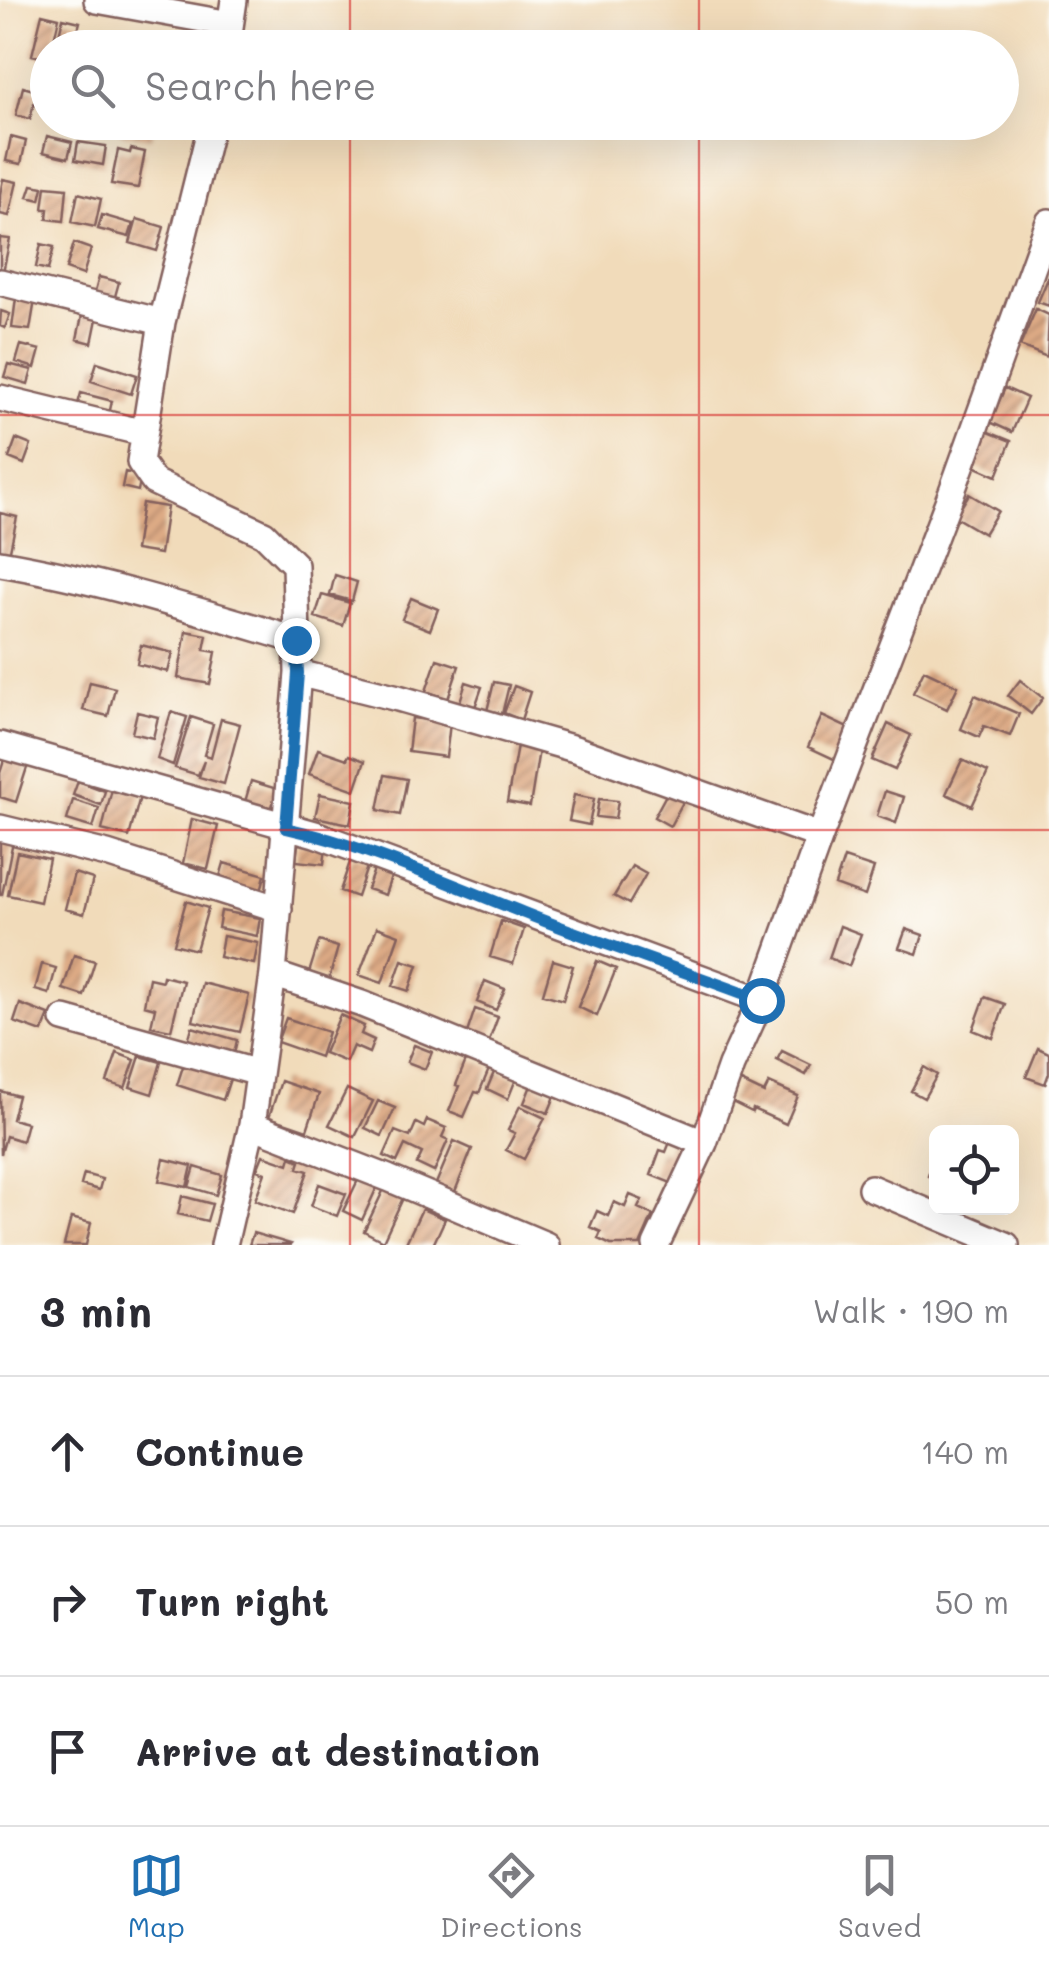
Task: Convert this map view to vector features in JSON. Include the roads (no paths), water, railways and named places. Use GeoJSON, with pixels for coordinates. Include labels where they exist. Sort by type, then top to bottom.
{"type":"FeatureCollection","features":[{"type":"Feature","properties":{"kind":"street"},"geometry":{"type":"LineString","coordinates":[[97,0],[230,24]]}},
{"type":"Feature","properties":{"kind":"street"},"geometry":{"type":"LineString","coordinates":[[208,140],[162,322],[140,462],[154,482],[264,534],[295,565],[298,673],[273,974],[252,1125],[224,1245]]}},
{"type":"Feature","properties":{"kind":"street"},"geometry":{"type":"LineString","coordinates":[[656,1245],[704,1143],[731,1066],[761,1000],[1049,222]]}},
{"type":"Feature","properties":{"kind":"street"},"geometry":{"type":"LineString","coordinates":[[0,282],[162,322]]}},
{"type":"Feature","properties":{"kind":"street"},"geometry":{"type":"LineString","coordinates":[[0,398],[144,433]]}},
{"type":"Feature","properties":{"kind":"street"},"geometry":{"type":"LineString","coordinates":[[0,563],[46,571],[296,640]]}},
{"type":"Feature","properties":{"kind":"street"},"geometry":{"type":"LineString","coordinates":[[298,673],[575,749],[820,836]]}},
{"type":"Feature","properties":{"kind":"street"},"geometry":{"type":"LineString","coordinates":[[0,745],[314,834],[761,1000]]}},
{"type":"Feature","properties":{"kind":"street"},"geometry":{"type":"LineString","coordinates":[[0,828],[107,854],[279,909]]}},
{"type":"Feature","properties":{"kind":"street"},"geometry":{"type":"LineString","coordinates":[[273,974],[362,1004],[704,1143]]}},
{"type":"Feature","properties":{"kind":"street"},"geometry":{"type":"LineString","coordinates":[[64,1019],[259,1073]]}},
{"type":"Feature","properties":{"kind":"street"},"geometry":{"type":"LineString","coordinates":[[252,1125],[546,1245]]}},
{"type":"Feature","properties":{"kind":"street"},"geometry":{"type":"LineString","coordinates":[[871,1188],[1006,1245]]}}]}
